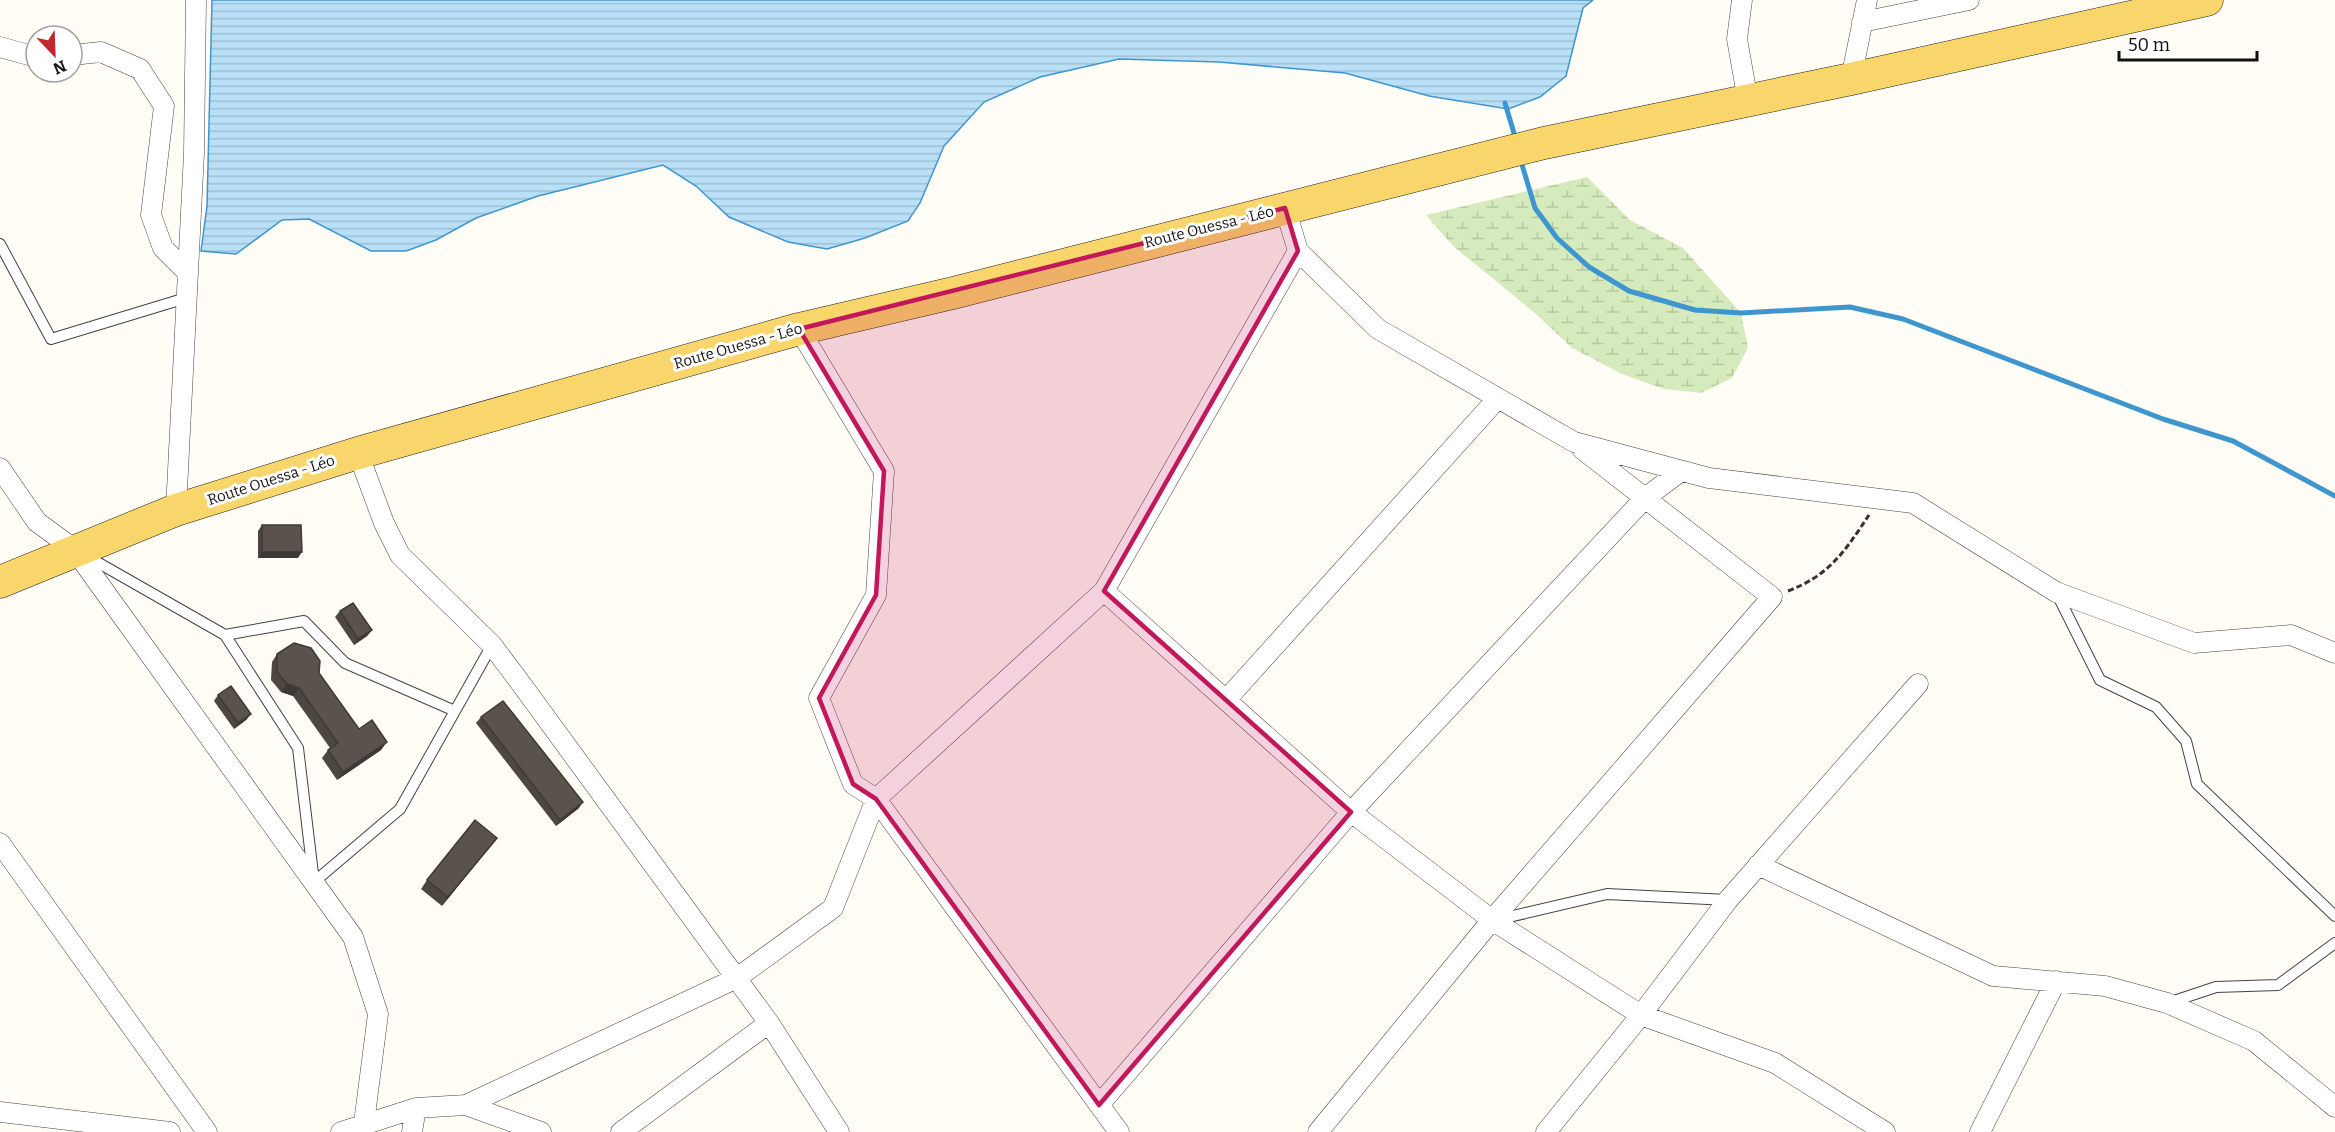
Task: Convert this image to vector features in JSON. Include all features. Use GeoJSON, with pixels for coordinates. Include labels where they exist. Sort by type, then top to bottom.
{"type":"FeatureCollection","features":[{"type":"Feature","properties":{"kind":"main road","name":"Route Ouessa - Léo"},"geometry":{"type":"LineString","coordinates":[[0,582],[75,549],[176,510],[358,453],[800,329],[953,293],[1544,143],[1851,80],[2207,0]]}},
{"type":"Feature","properties":{"kind":"street"},"geometry":{"type":"LineString","coordinates":[[176,510],[194,153],[196,0]]}},
{"type":"Feature","properties":{"kind":"street"},"geometry":{"type":"LineString","coordinates":[[1742,0],[1737,39],[1748,101]]}},
{"type":"Feature","properties":{"kind":"street"},"geometry":{"type":"LineString","coordinates":[[1851,80],[1867,0]]}},
{"type":"Feature","properties":{"kind":"street"},"geometry":{"type":"LineString","coordinates":[[1862,22],[1969,0]]}},
{"type":"Feature","properties":{"kind":"street"},"geometry":{"type":"LineString","coordinates":[[0,47],[24,54]]}},
{"type":"Feature","properties":{"kind":"street"},"geometry":{"type":"LineString","coordinates":[[84,54],[102,52],[140,69],[164,106],[150,215],[163,248],[188,273]]}},
{"type":"Feature","properties":{"kind":"street"},"geometry":{"type":"LineString","coordinates":[[1285,208],[1298,250],[1378,329],[1574,442],[1772,597],[1492,920],[1318,1132]]}},
{"type":"Feature","properties":{"kind":"street"},"geometry":{"type":"LineString","coordinates":[[341,1132],[416,1108],[466,1105],[737,978],[833,908],[876,799],[1104,591],[1298,250]]}},
{"type":"Feature","properties":{"kind":"street"},"geometry":{"type":"LineString","coordinates":[[800,329],[884,471],[876,595],[819,698],[853,784],[876,799],[1119,1132]]}},
{"type":"Feature","properties":{"kind":"street"},"geometry":{"type":"LineString","coordinates":[[1226,700],[1498,398]]}},
{"type":"Feature","properties":{"kind":"street"},"geometry":{"type":"LineString","coordinates":[[1574,442],[1708,478],[1913,503],[2056,592],[2194,643],[2291,635],[2335,653]]}},
{"type":"Feature","properties":{"kind":"street"},"geometry":{"type":"LineString","coordinates":[[358,453],[384,523],[400,555],[492,645],[737,978],[769,1023],[839,1132]]}},
{"type":"Feature","properties":{"kind":"street"},"geometry":{"type":"LineString","coordinates":[[0,468],[37,522],[75,549],[353,937],[378,1014],[364,1123]]}},
{"type":"Feature","properties":{"kind":"street"},"geometry":{"type":"LineString","coordinates":[[1099,1105],[1351,812],[1645,498],[1681,471]]}},
{"type":"Feature","properties":{"kind":"street"},"geometry":{"type":"LineString","coordinates":[[1104,591],[1351,812],[1492,920],[1641,1015],[1775,1063],[1882,1131]]}},
{"type":"Feature","properties":{"kind":"street"},"geometry":{"type":"LineString","coordinates":[[1546,1132],[1641,1015],[1728,900],[1918,684]]}},
{"type":"Feature","properties":{"kind":"street"},"geometry":{"type":"LineString","coordinates":[[0,843],[207,1132]]}},
{"type":"Feature","properties":{"kind":"street"},"geometry":{"type":"LineString","coordinates":[[1758,865],[1993,976],[2106,986],[2167,1003],[2254,1041],[2335,1107]]}},
{"type":"Feature","properties":{"kind":"street"},"geometry":{"type":"LineString","coordinates":[[1980,1132],[2056,981]]}},
{"type":"Feature","properties":{"kind":"street"},"geometry":{"type":"LineString","coordinates":[[621,1132],[769,1023]]}},
{"type":"Feature","properties":{"kind":"street"},"geometry":{"type":"LineString","coordinates":[[466,1105],[541,1132]]}},
{"type":"Feature","properties":{"kind":"street"},"geometry":{"type":"LineString","coordinates":[[412,1132],[416,1108]]}},
{"type":"Feature","properties":{"kind":"street"},"geometry":{"type":"LineString","coordinates":[[0,1112],[170,1132]]}},
{"type":"Feature","properties":{"kind":"lane"},"geometry":{"type":"LineString","coordinates":[[0,244],[51,339],[186,298]]}},
{"type":"Feature","properties":{"kind":"lane"},"geometry":{"type":"LineString","coordinates":[[75,549],[225,635],[298,748],[314,882]]}},
{"type":"Feature","properties":{"kind":"lane"},"geometry":{"type":"LineString","coordinates":[[2056,592],[2100,680],[2156,707],[2186,741],[2197,784],[2335,916]]}},
{"type":"Feature","properties":{"kind":"lane"},"geometry":{"type":"LineString","coordinates":[[225,635],[304,621],[345,663],[455,711]]}},
{"type":"Feature","properties":{"kind":"lane"},"geometry":{"type":"LineString","coordinates":[[314,882],[400,809],[492,645]]}},
{"type":"Feature","properties":{"kind":"lane"},"geometry":{"type":"LineString","coordinates":[[1492,920],[1607,894],[1728,900]]}},
{"type":"Feature","properties":{"kind":"lane"},"geometry":{"type":"LineString","coordinates":[[2167,1003],[2216,987],[2278,985],[2335,943]]}},
{"type":"Feature","properties":{"kind":"path"},"geometry":{"type":"LineString","coordinates":[[1772,597],[1808,583],[1839,560],[1881,499]]}},
{"type":"Feature","properties":{"kind":"highlighted area"},"geometry":{"type":"Polygon","coordinates":[[[1285,208],[1298,251],[1104,591],[1351,812],[1099,1105],[876,799],[853,784],[819,698],[876,595],[884,471],[799,329],[1285,208]]]}},
{"type":"Feature","properties":{"kind":"green space"},"geometry":{"type":"Polygon","coordinates":[[[1587,177],[1630,220],[1683,248],[1741,313],[1748,348],[1732,378],[1701,393],[1664,389],[1622,374],[1572,348],[1536,314],[1453,246],[1426,215],[1587,177]]]}},
{"type":"Feature","properties":{"kind":"water"},"geometry":{"type":"Polygon","coordinates":[[[212,0],[1593,0],[1583,8],[1566,76],[1540,97],[1508,109],[1429,96],[1345,73],[1219,62],[1119,59],[1040,77],[984,102],[944,146],[920,203],[908,221],[865,238],[827,249],[788,242],[729,217],[696,186],[663,165],[538,196],[476,218],[436,240],[406,251],[371,251],[309,219],[282,220],[236,254],[201,251],[207,206],[212,0]]]}},
{"type":"Feature","properties":{"kind":"building"},"geometry":{"type":"Polygon","coordinates":[[[262,525],[301,525],[302,552],[262,552],[262,525]]]}},
{"type":"Feature","properties":{"kind":"building"},"geometry":{"type":"Polygon","coordinates":[[[353,603],[372,630],[358,639],[340,611],[353,603]]]}},
{"type":"Feature","properties":{"kind":"building"},"geometry":{"type":"Polygon","coordinates":[[[294,643],[311,648],[320,661],[319,673],[359,729],[372,720],[387,742],[343,772],[328,750],[338,743],[299,688],[287,684],[277,672],[277,654],[294,643]]]}},
{"type":"Feature","properties":{"kind":"building"},"geometry":{"type":"Polygon","coordinates":[[[231,686],[251,714],[238,723],[218,695],[231,686]]]}},
{"type":"Feature","properties":{"kind":"building"},"geometry":{"type":"Polygon","coordinates":[[[503,701],[583,802],[560,820],[481,717],[503,701]]]}},
{"type":"Feature","properties":{"kind":"building"},"geometry":{"type":"Polygon","coordinates":[[[475,820],[497,838],[448,897],[427,880],[475,820]]]}},
{"type":"Feature","properties":{"kind":"waterway"},"geometry":{"type":"LineString","coordinates":[[1505,103],[1516,140]]}},
{"type":"Feature","properties":{"kind":"waterway"},"geometry":{"type":"LineString","coordinates":[[1520,158],[1535,208],[1557,238],[1589,267],[1629,291],[1695,310],[1741,313],[1850,307],[1903,319],[2163,419],[2233,441],[2335,496]]}}]}
